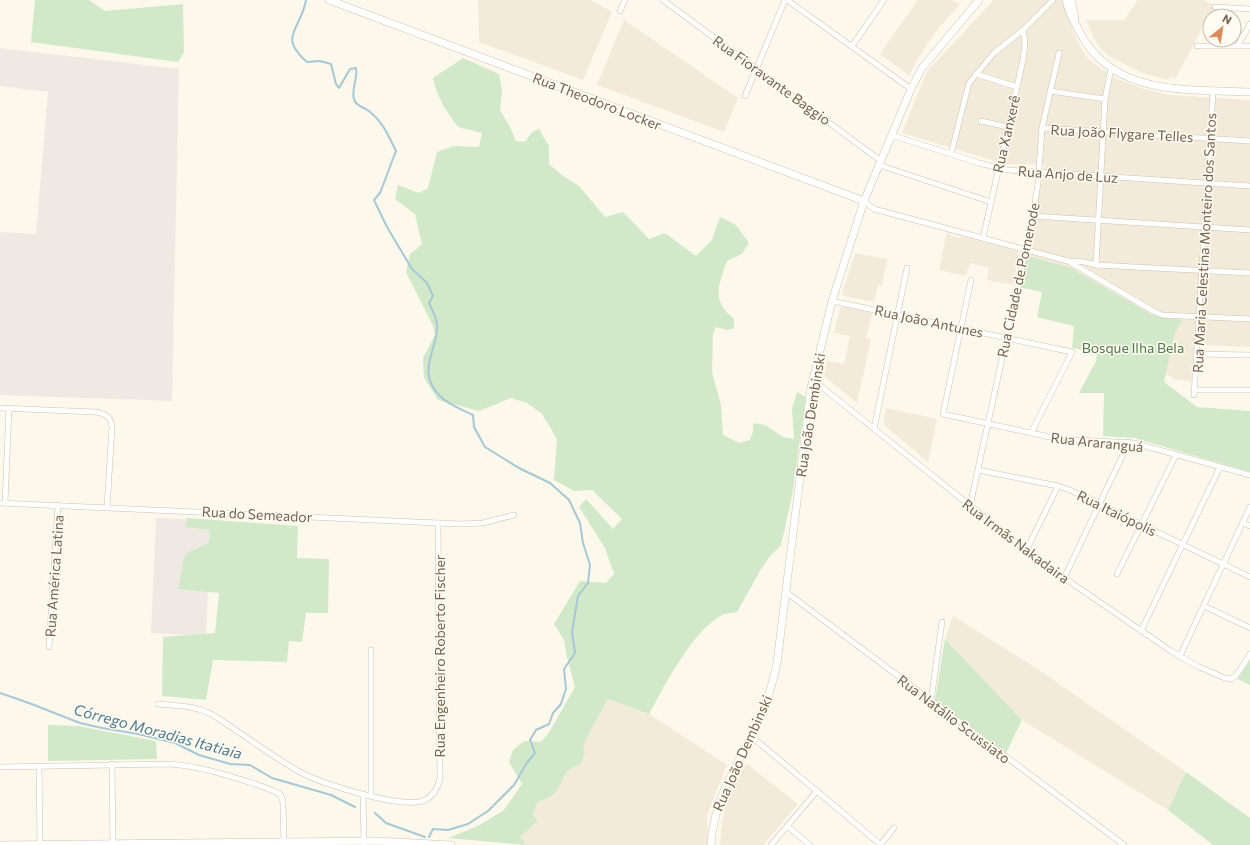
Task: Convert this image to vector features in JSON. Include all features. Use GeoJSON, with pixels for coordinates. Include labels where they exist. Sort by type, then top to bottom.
{"type":"FeatureCollection","features":[{"type":"Feature","properties":{"kind":"main road","name":"Rua Theodoro Locker"},"geometry":{"type":"LineString","coordinates":[[329,0],[864,201]]}},
{"type":"Feature","properties":{"kind":"main road","name":"Rua João Dembinski"},"geometry":{"type":"LineString","coordinates":[[711,845],[712,826],[717,806],[765,706],[774,676],[778,657],[813,380],[832,301],[864,201],[911,88],[922,68],[979,0]]}},
{"type":"Feature","properties":{"kind":"main road","name":"Rua João Dembinski"},"geometry":{"type":"LineString","coordinates":[[974,7],[982,0]]}},
{"type":"Feature","properties":{"kind":"main road"},"geometry":{"type":"LineString","coordinates":[[1065,0],[1070,14],[1092,51],[1111,68],[1136,81],[1172,89],[1250,92]]}},
{"type":"Feature","properties":{"kind":"main road"},"geometry":{"type":"LineString","coordinates":[[1071,0],[1078,28]]}},
{"type":"Feature","properties":{"kind":"main road"},"geometry":{"type":"LineString","coordinates":[[0,845],[284,843],[451,845]]}},
{"type":"Feature","properties":{"kind":"street"},"geometry":{"type":"LineString","coordinates":[[620,11],[625,0]]}},
{"type":"Feature","properties":{"kind":"street","name":"Rua Fioravante Baggio"},"geometry":{"type":"LineString","coordinates":[[663,0],[880,163],[991,202]]}},
{"type":"Feature","properties":{"kind":"street"},"geometry":{"type":"LineString","coordinates":[[745,96],[786,0],[911,88]]}},
{"type":"Feature","properties":{"kind":"street"},"geometry":{"type":"LineString","coordinates":[[852,46],[884,0]]}},
{"type":"Feature","properties":{"kind":"street"},"geometry":{"type":"LineString","coordinates":[[951,154],[968,86],[976,74],[999,48],[1023,30],[1053,0]]}},
{"type":"Feature","properties":{"kind":"street"},"geometry":{"type":"LineString","coordinates":[[1215,7],[1250,9]]}},
{"type":"Feature","properties":{"kind":"street"},"geometry":{"type":"LineString","coordinates":[[1242,39],[1250,24]]}},
{"type":"Feature","properties":{"kind":"street","name":"Rua Xanxerê"},"geometry":{"type":"LineString","coordinates":[[983,238],[1025,47],[1025,36],[1023,30]]}},
{"type":"Feature","properties":{"kind":"street"},"geometry":{"type":"LineString","coordinates":[[1197,46],[1202,46]]}},
{"type":"Feature","properties":{"kind":"street","name":"Rua Cidade de Pomerode"},"geometry":{"type":"LineString","coordinates":[[970,506],[1033,216],[1039,173],[1042,128],[1059,53]]}},
{"type":"Feature","properties":{"kind":"street"},"geometry":{"type":"LineString","coordinates":[[1096,265],[1105,99],[1111,68]]}},
{"type":"Feature","properties":{"kind":"street"},"geometry":{"type":"LineString","coordinates":[[976,74],[1017,87]]}},
{"type":"Feature","properties":{"kind":"street"},"geometry":{"type":"LineString","coordinates":[[1050,91],[1105,99]]}},
{"type":"Feature","properties":{"kind":"street","name":"Rua Maria Celestina Monteiro dos Santos"},"geometry":{"type":"LineString","coordinates":[[1213,91],[1194,392],[1250,390]]}},
{"type":"Feature","properties":{"kind":"street"},"geometry":{"type":"LineString","coordinates":[[981,121],[1008,127]]}},
{"type":"Feature","properties":{"kind":"street","name":"Rua João Flygare Telles"},"geometry":{"type":"LineString","coordinates":[[1042,128],[1250,141]]}},
{"type":"Feature","properties":{"kind":"street","name":"Rua Anjo de Luz"},"geometry":{"type":"LineString","coordinates":[[891,135],[999,168],[1039,173],[1250,186]]}},
{"type":"Feature","properties":{"kind":"street"},"geometry":{"type":"LineString","coordinates":[[864,201],[874,209],[1068,261],[1085,262],[1096,265],[1250,273]]}},
{"type":"Feature","properties":{"kind":"street"},"geometry":{"type":"LineString","coordinates":[[1033,216],[1250,230]]}},
{"type":"Feature","properties":{"kind":"street"},"geometry":{"type":"LineString","coordinates":[[1068,261],[1158,313],[1168,316],[1250,319]]}},
{"type":"Feature","properties":{"kind":"street"},"geometry":{"type":"LineString","coordinates":[[874,429],[907,268]]}},
{"type":"Feature","properties":{"kind":"street"},"geometry":{"type":"LineString","coordinates":[[961,328],[971,280]]}},
{"type":"Feature","properties":{"kind":"street","name":"Rua João Antunes"},"geometry":{"type":"LineString","coordinates":[[832,301],[1072,352],[1031,433]]}},
{"type":"Feature","properties":{"kind":"street","name":"Rua Araranguá"},"geometry":{"type":"LineString","coordinates":[[961,328],[943,414],[1068,440],[1129,442],[1250,476]]}},
{"type":"Feature","properties":{"kind":"street"},"geometry":{"type":"LineString","coordinates":[[1197,354],[1250,355]]}},
{"type":"Feature","properties":{"kind":"street","name":"Rua Irmãs Nakadaira"},"geometry":{"type":"LineString","coordinates":[[813,380],[1026,551],[1141,631],[1180,656],[1218,675],[1227,678],[1234,678],[1250,654]]}},
{"type":"Feature","properties":{"kind":"street"},"geometry":{"type":"LineString","coordinates":[[0,408],[95,412],[107,416],[112,423],[107,508]]}},
{"type":"Feature","properties":{"kind":"street"},"geometry":{"type":"LineString","coordinates":[[3,503],[9,408]]}},
{"type":"Feature","properties":{"kind":"street"},"geometry":{"type":"LineString","coordinates":[[1064,578],[1129,442]]}},
{"type":"Feature","properties":{"kind":"street"},"geometry":{"type":"LineString","coordinates":[[1117,574],[1176,455]]}},
{"type":"Feature","properties":{"kind":"street"},"geometry":{"type":"LineString","coordinates":[[1141,631],[1220,467]]}},
{"type":"Feature","properties":{"kind":"street","name":"Rua Itaiópolis"},"geometry":{"type":"LineString","coordinates":[[978,470],[1058,486],[1070,490],[1250,577]]}},
{"type":"Feature","properties":{"kind":"street"},"geometry":{"type":"LineString","coordinates":[[1026,551],[1058,486]]}},
{"type":"Feature","properties":{"kind":"street","name":"Rua do Semeador"},"geometry":{"type":"LineString","coordinates":[[3,503],[438,523],[483,522],[514,516]]}},
{"type":"Feature","properties":{"kind":"street","name":"Rua América Latina"},"geometry":{"type":"LineString","coordinates":[[49,647],[58,505]]}},
{"type":"Feature","properties":{"kind":"street"},"geometry":{"type":"LineString","coordinates":[[1180,656],[1250,507]]}},
{"type":"Feature","properties":{"kind":"street","name":"Rua Engenheiro Roberto Fischer"},"geometry":{"type":"LineString","coordinates":[[371,795],[399,802],[420,802],[428,799],[436,789],[440,778],[438,523]]}},
{"type":"Feature","properties":{"kind":"street"},"geometry":{"type":"LineString","coordinates":[[1243,523],[1250,526]]}},
{"type":"Feature","properties":{"kind":"street","name":"Rua Natálio Scussiato"},"geometry":{"type":"LineString","coordinates":[[786,592],[1124,845]]}},
{"type":"Feature","properties":{"kind":"street"},"geometry":{"type":"LineString","coordinates":[[1204,606],[1250,628]]}},
{"type":"Feature","properties":{"kind":"street"},"geometry":{"type":"LineString","coordinates":[[930,701],[942,622]]}},
{"type":"Feature","properties":{"kind":"street"},"geometry":{"type":"LineString","coordinates":[[158,704],[193,708],[208,713],[304,775],[325,783],[371,795],[371,650]]}},
{"type":"Feature","properties":{"kind":"street"},"geometry":{"type":"LineString","coordinates":[[751,736],[881,845],[894,828]]}},
{"type":"Feature","properties":{"kind":"street"},"geometry":{"type":"LineString","coordinates":[[112,764],[113,844]]}},
{"type":"Feature","properties":{"kind":"street"},"geometry":{"type":"LineString","coordinates":[[0,767],[170,764],[193,766],[221,773],[281,795],[283,802],[284,843]]}},
{"type":"Feature","properties":{"kind":"street"},"geometry":{"type":"LineString","coordinates":[[39,766],[40,845]]}},
{"type":"Feature","properties":{"kind":"street"},"geometry":{"type":"LineString","coordinates":[[771,845],[817,791]]}},
{"type":"Feature","properties":{"kind":"street"},"geometry":{"type":"LineString","coordinates":[[363,794],[364,843]]}},
{"type":"Feature","properties":{"kind":"street"},"geometry":{"type":"LineString","coordinates":[[787,826],[810,845]]}},
{"type":"Feature","properties":{"kind":"shaded area"},"geometry":{"type":"Polygon","coordinates":[[[478,0],[591,0],[612,12],[583,80],[479,42],[478,0]]]}},
{"type":"Feature","properties":{"kind":"shaded area"},"geometry":{"type":"Polygon","coordinates":[[[918,0],[952,0],[960,4],[941,25],[928,43],[914,65],[910,76],[880,54],[918,0]]]}},
{"type":"Feature","properties":{"kind":"shaded area"},"geometry":{"type":"Polygon","coordinates":[[[994,0],[1062,0],[1077,41],[1088,59],[1113,77],[1143,89],[1170,95],[1250,100],[1250,347],[1200,345],[1197,383],[1174,379],[1114,344],[1024,268],[1045,165],[1005,164],[902,133],[927,71],[994,0]]]}},
{"type":"Feature","properties":{"kind":"shaded area"},"geometry":{"type":"Polygon","coordinates":[[[1138,0],[1203,0],[1215,5],[1213,8],[1202,8],[1202,29],[1175,79],[1170,76],[1168,80],[1143,73],[1107,55],[1099,47],[1086,20],[1124,20],[1138,0]]]}},
{"type":"Feature","properties":{"kind":"shaded area"},"geometry":{"type":"Polygon","coordinates":[[[624,20],[738,98],[724,132],[597,85],[624,20]]]}},
{"type":"Feature","properties":{"kind":"shaded area"},"geometry":{"type":"Polygon","coordinates":[[[0,48],[179,69],[172,401],[0,395],[0,232],[36,234],[48,92],[0,86],[0,48]]]}},
{"type":"Feature","properties":{"kind":"shaded area"},"geometry":{"type":"Polygon","coordinates":[[[947,231],[951,236],[959,238],[963,236],[1018,251],[1019,253],[1013,285],[987,280],[989,268],[970,263],[966,276],[939,270],[947,231]]]}},
{"type":"Feature","properties":{"kind":"shaded area"},"geometry":{"type":"Polygon","coordinates":[[[855,253],[887,259],[882,286],[878,285],[874,302],[844,296],[842,294],[855,253]]]}},
{"type":"Feature","properties":{"kind":"shaded area"},"geometry":{"type":"Polygon","coordinates":[[[842,306],[872,313],[866,338],[871,339],[857,403],[824,376],[827,361],[844,364],[850,336],[834,333],[840,308],[842,306]]]}},
{"type":"Feature","properties":{"kind":"shaded area"},"geometry":{"type":"Polygon","coordinates":[[[886,408],[937,419],[928,462],[883,424],[886,408]]]}},
{"type":"Feature","properties":{"kind":"shaded area"},"geometry":{"type":"Polygon","coordinates":[[[156,518],[211,520],[206,636],[151,633],[156,518]]]}},
{"type":"Feature","properties":{"kind":"shaded area"},"geometry":{"type":"Polygon","coordinates":[[[953,616],[1036,668],[1186,772],[1168,810],[1022,720],[945,639],[953,616]]]}},
{"type":"Feature","properties":{"kind":"shaded area"},"geometry":{"type":"Polygon","coordinates":[[[608,699],[649,714],[727,765],[707,815],[708,845],[526,845],[520,837],[538,821],[533,815],[537,803],[555,794],[568,770],[583,748],[586,739],[608,699]]]}},
{"type":"Feature","properties":{"kind":"shaded area"},"geometry":{"type":"Polygon","coordinates":[[[746,763],[798,804],[763,845],[720,845],[722,822],[726,805],[746,763]]]}},
{"type":"Feature","properties":{"kind":"green space"},"geometry":{"type":"Polygon","coordinates":[[[35,0],[89,0],[105,11],[183,4],[184,52],[178,62],[31,42],[35,0]]]}},
{"type":"Feature","properties":{"kind":"green space"},"geometry":{"type":"Polygon","coordinates":[[[463,58],[499,74],[502,91],[500,110],[516,141],[525,142],[532,132],[539,129],[549,146],[549,164],[579,186],[605,217],[623,212],[649,239],[665,233],[696,256],[712,240],[720,217],[736,225],[749,243],[742,254],[727,261],[721,277],[719,288],[719,299],[721,304],[734,319],[734,328],[727,330],[716,327],[713,333],[712,372],[721,405],[723,435],[739,443],[750,440],[753,432],[753,423],[765,425],[783,437],[794,439],[792,409],[797,392],[806,397],[792,496],[781,545],[770,556],[760,571],[737,612],[724,614],[713,621],[701,632],[681,659],[649,714],[608,699],[586,739],[583,748],[585,754],[580,764],[567,773],[554,794],[537,803],[533,815],[538,821],[520,837],[526,845],[448,838],[478,826],[504,810],[522,784],[509,762],[513,750],[524,741],[541,742],[548,734],[575,687],[564,640],[554,624],[580,581],[606,583],[614,574],[605,548],[579,507],[586,499],[613,529],[622,519],[592,490],[574,491],[554,480],[557,439],[542,414],[527,403],[511,398],[479,411],[438,400],[424,378],[423,358],[435,335],[433,326],[406,272],[410,254],[422,244],[415,214],[395,199],[398,185],[419,193],[428,188],[437,152],[454,146],[479,147],[482,133],[458,127],[442,104],[433,78],[463,58]]]}},
{"type":"Feature","properties":{"kind":"green space","name":"Bosque Ilha Bela"},"geometry":{"type":"Polygon","coordinates":[[[1028,256],[1071,268],[1154,316],[1182,320],[1174,336],[1164,382],[1197,407],[1250,411],[1250,472],[1134,438],[1103,436],[1104,393],[1079,393],[1096,361],[1097,353],[1072,348],[1074,326],[1037,317],[1042,292],[1019,287],[1028,256]]]}},
{"type":"Feature","properties":{"kind":"green space"},"geometry":{"type":"Polygon","coordinates":[[[187,518],[298,526],[297,558],[329,559],[328,613],[306,613],[302,642],[289,641],[287,662],[213,660],[206,700],[162,696],[163,637],[215,633],[219,593],[178,589],[185,554],[209,543],[210,530],[185,527],[187,518]]]}},
{"type":"Feature","properties":{"kind":"green space"},"geometry":{"type":"Polygon","coordinates":[[[945,639],[1022,720],[1006,753],[935,700],[945,639]]]}},
{"type":"Feature","properties":{"kind":"green space"},"geometry":{"type":"Polygon","coordinates":[[[1250,660],[1250,685],[1238,679],[1250,660]]]}},
{"type":"Feature","properties":{"kind":"green space"},"geometry":{"type":"Polygon","coordinates":[[[48,725],[78,726],[156,741],[157,759],[48,761],[48,725]]]}},
{"type":"Feature","properties":{"kind":"green space"},"geometry":{"type":"Polygon","coordinates":[[[1186,772],[1250,818],[1250,845],[1213,845],[1168,810],[1186,772]]]}},
{"type":"Feature","properties":{"kind":"waterway"},"geometry":{"type":"LineString","coordinates":[[306,0],[293,32],[293,46],[307,62],[320,61],[331,64],[336,84],[339,88],[350,69],[356,68],[353,91],[355,102],[368,110],[379,120],[396,151],[380,193],[374,200],[387,227],[412,269],[427,283],[433,296],[429,303],[436,319],[437,330],[428,373],[434,389],[448,402],[473,415],[474,427],[485,447],[519,468],[550,483],[569,500],[580,523],[583,543],[590,565],[588,583],[578,596],[572,632],[575,653],[564,669],[566,689],[561,704],[553,713],[549,724],[536,730],[530,740],[535,753],[526,764],[514,785],[488,811],[468,824],[448,830],[433,829],[429,837]]}},
{"type":"Feature","properties":{"kind":"waterway","name":"Córrego Moradias Itatiaia"},"geometry":{"type":"LineString","coordinates":[[0,693],[80,723],[175,743],[199,755],[230,764],[250,765],[272,778],[331,795],[355,807]]}},
{"type":"Feature","properties":{"kind":"waterway","name":"Córrego Moradias Itatiaia"},"geometry":{"type":"LineString","coordinates":[[375,813],[386,823],[425,837]]}}]}
